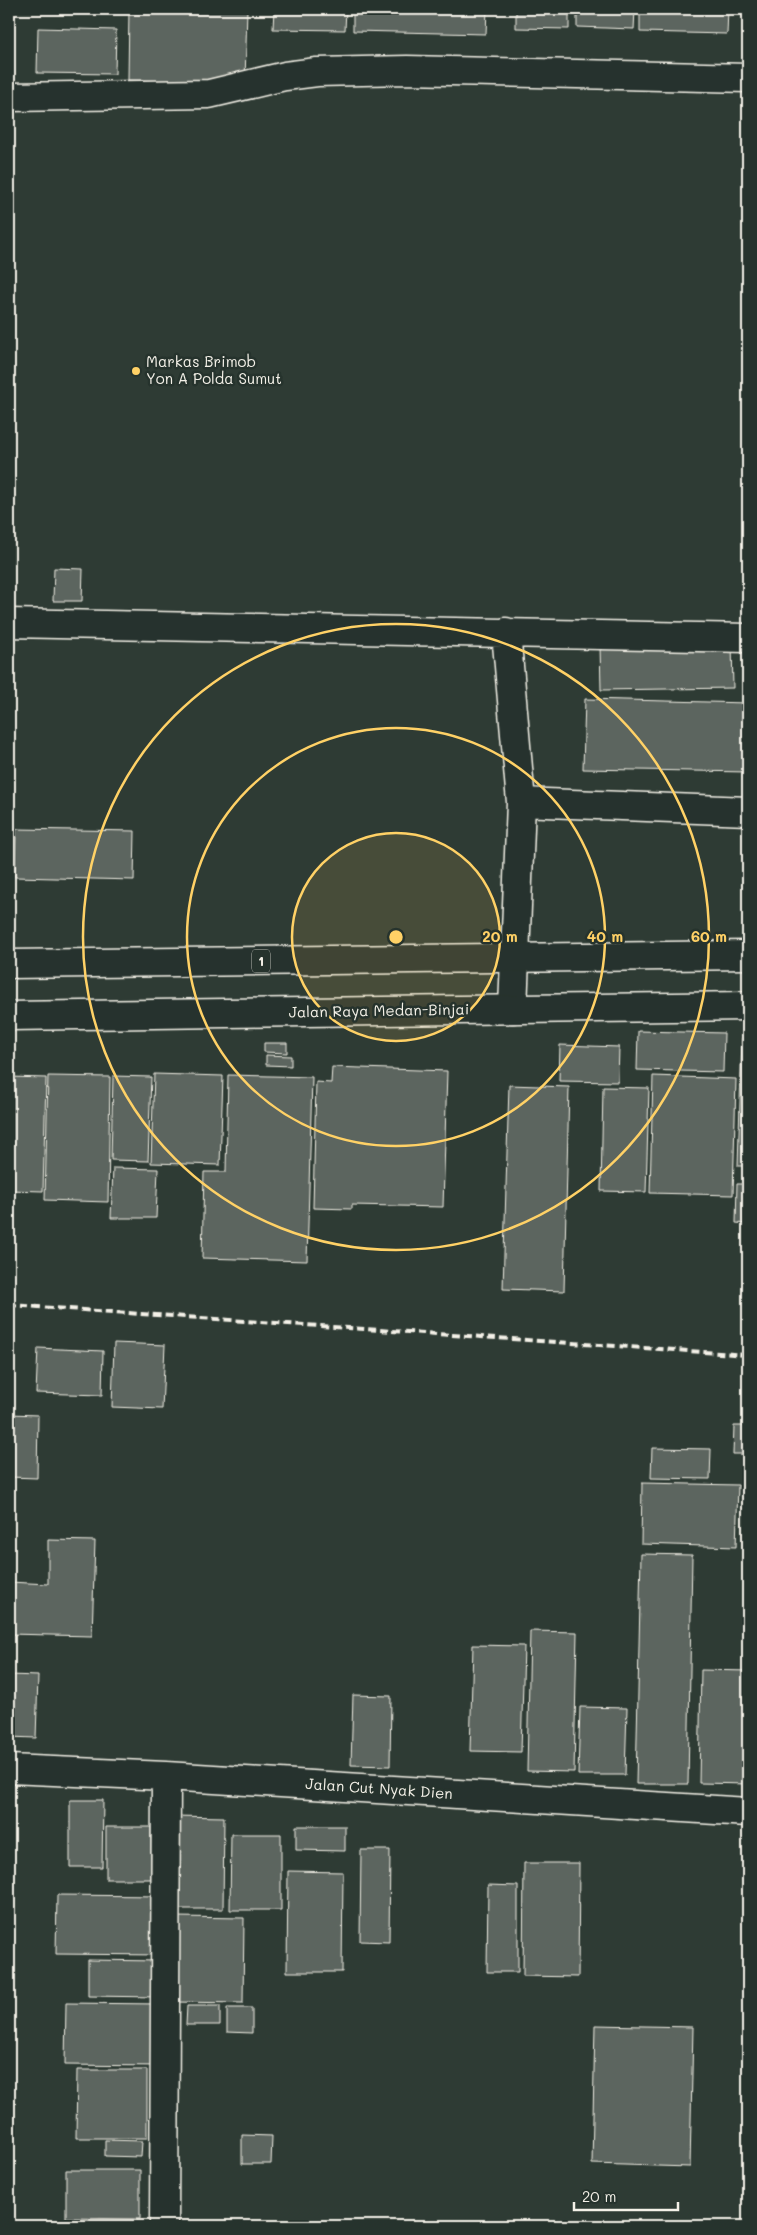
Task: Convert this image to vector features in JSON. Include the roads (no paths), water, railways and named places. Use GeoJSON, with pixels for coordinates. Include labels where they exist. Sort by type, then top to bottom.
{"type":"FeatureCollection","features":[{"type":"Feature","properties":{"kind":"street"},"geometry":{"type":"LineString","coordinates":[[9,97],[201,94],[285,76],[326,72],[417,70],[748,78]]}},
{"type":"Feature","properties":{"kind":"street"},"geometry":{"type":"LineString","coordinates":[[9,623],[748,638]]}},
{"type":"Feature","properties":{"kind":"street"},"geometry":{"type":"LineString","coordinates":[[506,632],[520,802],[514,957],[514,1010]]}},
{"type":"Feature","properties":{"kind":"street"},"geometry":{"type":"LineString","coordinates":[[520,802],[748,811]]}},
{"type":"Feature","properties":{"kind":"street","name":"1"},"geometry":{"type":"LineString","coordinates":[[9,964],[748,955]]}},
{"type":"Feature","properties":{"kind":"street","name":"Jalan Raya Medan-Binjai"},"geometry":{"type":"LineString","coordinates":[[9,1016],[748,1006]]}},
{"type":"Feature","properties":{"kind":"street","name":"Jalan Cut Nyak Dien"},"geometry":{"type":"LineString","coordinates":[[9,1769],[166,1776],[748,1812]]}},
{"type":"Feature","properties":{"kind":"street"},"geometry":{"type":"LineString","coordinates":[[164,2226],[166,1776]]}},
{"type":"Feature","properties":{"kind":"railway"},"geometry":{"type":"LineString","coordinates":[[9,1305],[748,1355]]}},
{"type":"Feature","properties":{"kind":"place","name":"Markas Brimob Yon A Polda Sumut"},"geometry":{"type":"Point","coordinates":[136,371]}}]}
